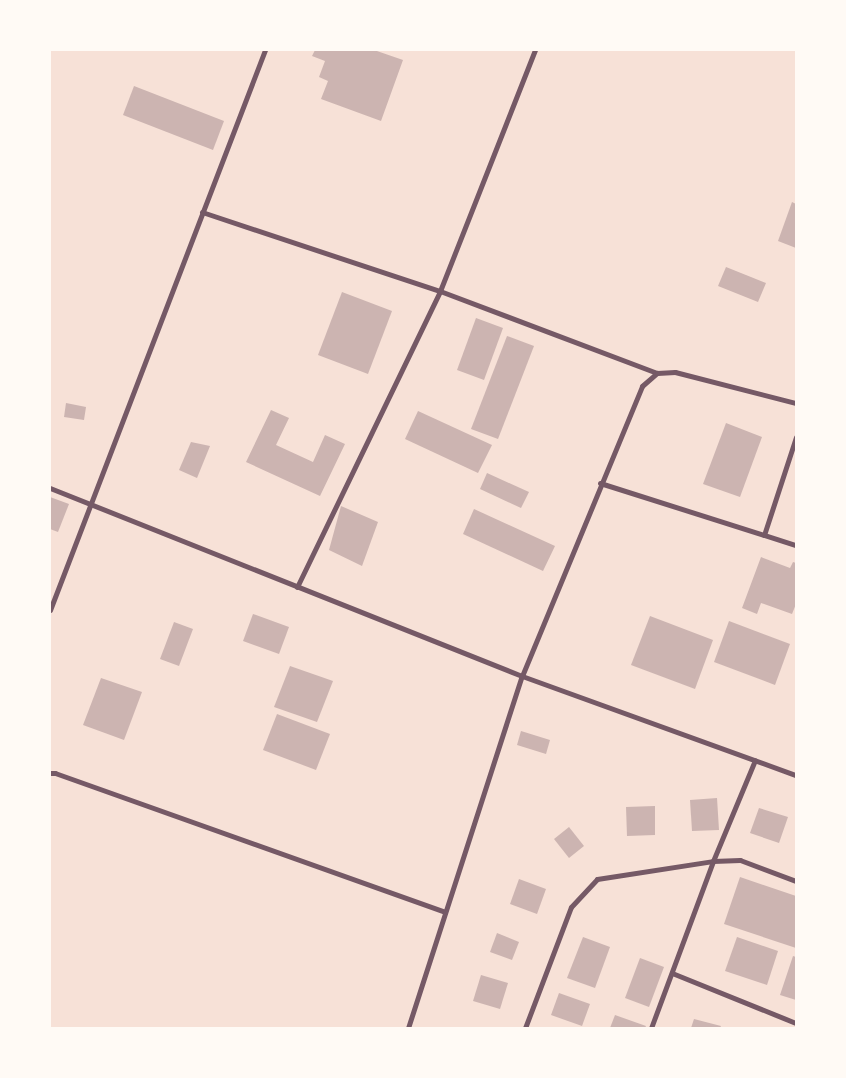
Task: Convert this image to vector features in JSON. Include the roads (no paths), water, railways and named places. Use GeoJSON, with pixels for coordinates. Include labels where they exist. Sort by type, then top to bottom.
{"type":"FeatureCollection","features":[{"type":"Feature","properties":{"kind":"street"},"geometry":{"type":"LineString","coordinates":[[50,610],[265,50]]}},
{"type":"Feature","properties":{"kind":"street"},"geometry":{"type":"LineString","coordinates":[[297,587],[440,291],[536,50]]}},
{"type":"Feature","properties":{"kind":"street"},"geometry":{"type":"LineString","coordinates":[[202,212],[440,291],[657,374],[675,372],[796,403]]}},
{"type":"Feature","properties":{"kind":"street"},"geometry":{"type":"LineString","coordinates":[[408,1028],[522,676],[600,483],[642,386],[657,374]]}},
{"type":"Feature","properties":{"kind":"street"},"geometry":{"type":"LineString","coordinates":[[764,535],[796,437]]}},
{"type":"Feature","properties":{"kind":"street"},"geometry":{"type":"LineString","coordinates":[[600,483],[796,545]]}},
{"type":"Feature","properties":{"kind":"street"},"geometry":{"type":"LineString","coordinates":[[50,488],[522,676],[796,775]]}},
{"type":"Feature","properties":{"kind":"street"},"geometry":{"type":"LineString","coordinates":[[652,1028],[714,861],[755,760]]}},
{"type":"Feature","properties":{"kind":"street"},"geometry":{"type":"LineString","coordinates":[[50,773],[64,776],[445,912]]}},
{"type":"Feature","properties":{"kind":"street"},"geometry":{"type":"LineString","coordinates":[[525,1028],[571,907],[597,879],[714,861],[740,860],[796,881]]}},
{"type":"Feature","properties":{"kind":"street"},"geometry":{"type":"LineString","coordinates":[[672,973],[796,1023]]}}]}
